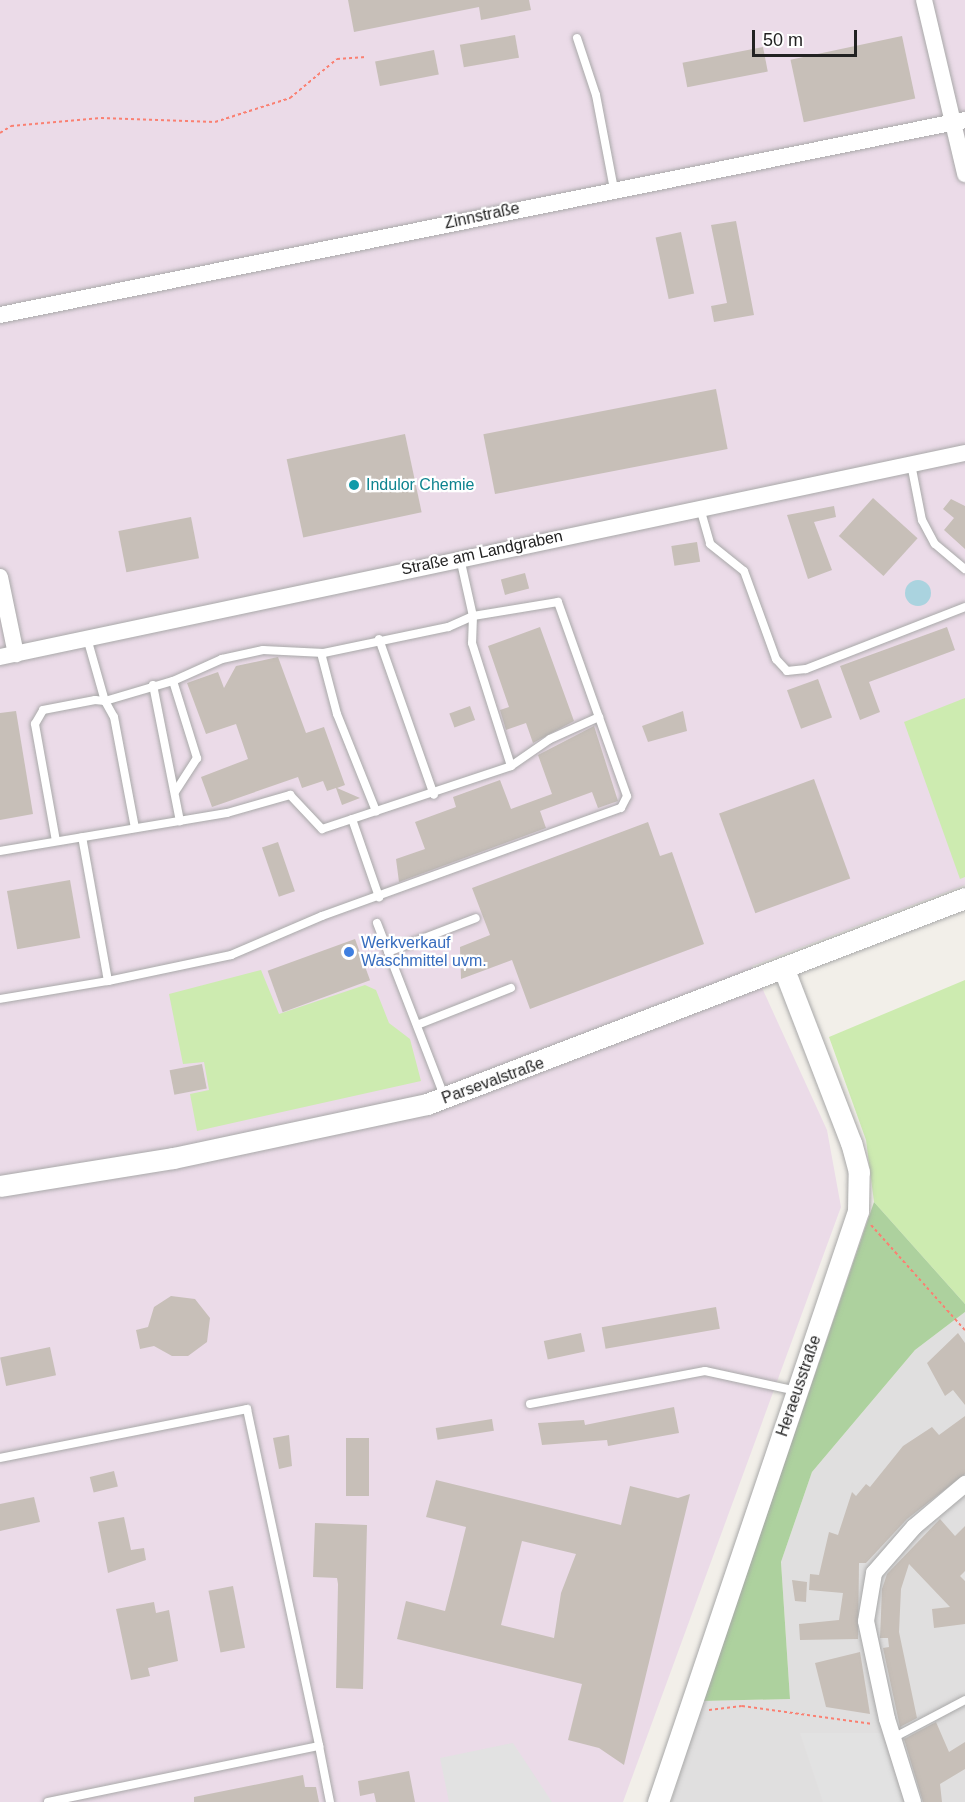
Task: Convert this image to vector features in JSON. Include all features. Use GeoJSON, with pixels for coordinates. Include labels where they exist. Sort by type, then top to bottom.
{"type":"FeatureCollection","features":[{"type":"Feature","properties":{"kind":"street"},"geometry":{"type":"LineString","coordinates":[[924,0],[957,122],[965,174]]}},
{"type":"Feature","properties":{"kind":"street","name":"Zinnstraße"},"geometry":{"type":"LineString","coordinates":[[0,315],[614,189],[957,122]]}},
{"type":"Feature","properties":{"kind":"street","name":"Straße am Landgraben"},"geometry":{"type":"LineString","coordinates":[[8,656],[459,558],[965,453]]}},
{"type":"Feature","properties":{"kind":"street"},"geometry":{"type":"LineString","coordinates":[[0,577],[8,656]]}},
{"type":"Feature","properties":{"kind":"street","name":"Parsevalstraße"},"geometry":{"type":"LineString","coordinates":[[0,1185],[173,1158],[445,1099],[965,898]]}},
{"type":"Feature","properties":{"kind":"street","name":"Heraeusstraße"},"geometry":{"type":"LineString","coordinates":[[658,1802],[858,1211],[856,1158],[784,969]]}},
{"type":"Feature","properties":{"kind":"street"},"geometry":{"type":"LineString","coordinates":[[907,1794],[887,1719],[866,1620],[874,1573],[914,1527],[965,1484]]}},
{"type":"Feature","properties":{"kind":"lane"},"geometry":{"type":"LineString","coordinates":[[577,38],[596,95],[614,189]]}},
{"type":"Feature","properties":{"kind":"lane"},"geometry":{"type":"LineString","coordinates":[[910,464],[922,520],[935,544],[965,569]]}},
{"type":"Feature","properties":{"kind":"lane"},"geometry":{"type":"LineString","coordinates":[[700,508],[710,544],[744,571],[776,659],[787,671],[806,669],[965,607]]}},
{"type":"Feature","properties":{"kind":"lane"},"geometry":{"type":"LineString","coordinates":[[459,558],[472,616],[472,643],[511,766]]}},
{"type":"Feature","properties":{"kind":"lane"},"geometry":{"type":"LineString","coordinates":[[0,999],[108,981],[231,955],[379,897],[621,808],[627,796],[558,602],[472,616],[448,627],[378,639],[321,653],[263,650],[222,659],[173,681],[105,700],[43,710],[35,724],[56,841]]}},
{"type":"Feature","properties":{"kind":"lane"},"geometry":{"type":"LineString","coordinates":[[87,638],[105,700],[114,717],[135,828]]}},
{"type":"Feature","properties":{"kind":"lane"},"geometry":{"type":"LineString","coordinates":[[378,639],[434,795]]}},
{"type":"Feature","properties":{"kind":"lane"},"geometry":{"type":"LineString","coordinates":[[321,653],[337,714],[376,811]]}},
{"type":"Feature","properties":{"kind":"lane"},"geometry":{"type":"LineString","coordinates":[[173,681],[197,758],[175,792]]}},
{"type":"Feature","properties":{"kind":"lane"},"geometry":{"type":"LineString","coordinates":[[153,685],[180,821]]}},
{"type":"Feature","properties":{"kind":"lane"},"geometry":{"type":"LineString","coordinates":[[0,851],[180,821],[290,795],[322,830],[376,811],[434,795],[511,766],[550,739],[599,717]]}},
{"type":"Feature","properties":{"kind":"lane"},"geometry":{"type":"LineString","coordinates":[[352,819],[379,897]]}},
{"type":"Feature","properties":{"kind":"lane"},"geometry":{"type":"LineString","coordinates":[[82,837],[108,981]]}},
{"type":"Feature","properties":{"kind":"lane"},"geometry":{"type":"LineString","coordinates":[[388,952],[476,918]]}},
{"type":"Feature","properties":{"kind":"lane"},"geometry":{"type":"LineString","coordinates":[[376,922],[445,1099]]}},
{"type":"Feature","properties":{"kind":"lane"},"geometry":{"type":"LineString","coordinates":[[417,1025],[511,988]]}},
{"type":"Feature","properties":{"kind":"lane"},"geometry":{"type":"LineString","coordinates":[[530,1404],[705,1371],[798,1391]]}},
{"type":"Feature","properties":{"kind":"lane"},"geometry":{"type":"LineString","coordinates":[[0,1458],[248,1409],[330,1802]]}},
{"type":"Feature","properties":{"kind":"lane"},"geometry":{"type":"LineString","coordinates":[[893,1738],[965,1700]]}},
{"type":"Feature","properties":{"kind":"lane"},"geometry":{"type":"LineString","coordinates":[[48,1802],[319,1746]]}},
{"type":"Feature","properties":{"kind":"path"},"geometry":{"type":"LineString","coordinates":[[0,133],[11,126],[101,118],[214,122],[290,98],[337,59],[366,57]]}},
{"type":"Feature","properties":{"kind":"path"},"geometry":{"type":"LineString","coordinates":[[858,1211],[941,1300],[965,1330]]}},
{"type":"Feature","properties":{"kind":"path"},"geometry":{"type":"LineString","coordinates":[[688,1712],[742,1706],[873,1724],[887,1719]]}},
{"type":"Feature","properties":{"kind":"shaded area"},"geometry":{"type":"Polygon","coordinates":[[[0,0],[965,0],[965,885],[752,966],[827,1130],[841,1207],[623,1802],[0,1802],[0,0]]]}},
{"type":"Feature","properties":{"kind":"shaded area"},"geometry":{"type":"Polygon","coordinates":[[[965,1312],[965,1802],[671,1802],[703,1701],[790,1699],[781,1562],[812,1472],[915,1350],[965,1312]]]}},
{"type":"Feature","properties":{"kind":"shaded area"},"geometry":{"type":"Polygon","coordinates":[[[800,1733],[881,1733],[903,1802],[823,1802],[800,1733]]]}},
{"type":"Feature","properties":{"kind":"shaded area"},"geometry":{"type":"Polygon","coordinates":[[[513,1743],[552,1802],[449,1802],[440,1758],[513,1743]]]}},
{"type":"Feature","properties":{"kind":"green space"},"geometry":{"type":"Polygon","coordinates":[[[965,698],[965,877],[960,879],[904,722],[965,698]]]}},
{"type":"Feature","properties":{"kind":"green space"},"geometry":{"type":"Polygon","coordinates":[[[261,970],[279,1014],[365,985],[376,990],[389,1023],[410,1039],[421,1081],[197,1131],[190,1094],[209,1090],[204,1062],[183,1064],[169,994],[261,970]]]}},
{"type":"Feature","properties":{"kind":"green space"},"geometry":{"type":"Polygon","coordinates":[[[965,980],[965,1304],[874,1202],[866,1140],[829,1037],[965,980]]]}},
{"type":"Feature","properties":{"kind":"green space"},"geometry":{"type":"Polygon","coordinates":[[[874,1202],[965,1304],[965,1312],[915,1350],[812,1472],[781,1562],[790,1699],[703,1701],[874,1202]]]}},
{"type":"Feature","properties":{"kind":"water"},"geometry":{"type":"Polygon","coordinates":[[[918,580],[927,584],[931,593],[927,602],[918,606],[909,602],[905,593],[909,584],[918,580]]]}},
{"type":"Feature","properties":{"kind":"building"},"geometry":{"type":"Polygon","coordinates":[[[348,0],[529,0],[531,10],[481,20],[479,7],[354,32],[348,0]]]}},
{"type":"Feature","properties":{"kind":"building"},"geometry":{"type":"Polygon","coordinates":[[[515,35],[519,58],[464,67],[460,45],[515,35]]]}},
{"type":"Feature","properties":{"kind":"building"},"geometry":{"type":"Polygon","coordinates":[[[902,36],[915,99],[804,122],[790,60],[902,36]]]}},
{"type":"Feature","properties":{"kind":"building"},"geometry":{"type":"Polygon","coordinates":[[[763,47],[768,72],[687,87],[683,63],[763,47]]]}},
{"type":"Feature","properties":{"kind":"building"},"geometry":{"type":"Polygon","coordinates":[[[434,50],[439,75],[380,86],[375,61],[434,50]]]}},
{"type":"Feature","properties":{"kind":"building"},"geometry":{"type":"Polygon","coordinates":[[[736,221],[754,315],[714,322],[711,306],[727,303],[711,225],[736,221]]]}},
{"type":"Feature","properties":{"kind":"building"},"geometry":{"type":"Polygon","coordinates":[[[681,232],[694,294],[669,299],[656,237],[681,232]]]}},
{"type":"Feature","properties":{"kind":"building"},"geometry":{"type":"Polygon","coordinates":[[[716,389],[728,449],[495,494],[483,434],[716,389]]]}},
{"type":"Feature","properties":{"kind":"building","name":"Indulor Chemie"},"geometry":{"type":"Polygon","coordinates":[[[405,434],[422,512],[303,537],[287,459],[405,434]]]}},
{"type":"Feature","properties":{"kind":"building"},"geometry":{"type":"Polygon","coordinates":[[[873,498],[918,538],[883,576],[839,536],[873,498]]]}},
{"type":"Feature","properties":{"kind":"building"},"geometry":{"type":"Polygon","coordinates":[[[951,499],[965,506],[965,549],[944,530],[954,518],[943,509],[951,499]]]}},
{"type":"Feature","properties":{"kind":"building"},"geometry":{"type":"Polygon","coordinates":[[[834,506],[836,517],[814,522],[832,570],[808,579],[787,515],[834,506]]]}},
{"type":"Feature","properties":{"kind":"building"},"geometry":{"type":"Polygon","coordinates":[[[191,517],[199,558],[126,572],[118,531],[191,517]]]}},
{"type":"Feature","properties":{"kind":"building"},"geometry":{"type":"Polygon","coordinates":[[[697,542],[700,562],[674,566],[671,546],[697,542]]]}},
{"type":"Feature","properties":{"kind":"building"},"geometry":{"type":"Polygon","coordinates":[[[525,573],[529,588],[505,595],[501,579],[525,573]]]}},
{"type":"Feature","properties":{"kind":"building"},"geometry":{"type":"Polygon","coordinates":[[[540,627],[574,721],[533,743],[526,723],[506,730],[500,710],[509,707],[488,646],[540,627]]]}},
{"type":"Feature","properties":{"kind":"building"},"geometry":{"type":"Polygon","coordinates":[[[947,627],[955,650],[869,682],[880,712],[860,720],[840,666],[947,627]]]}},
{"type":"Feature","properties":{"kind":"building"},"geometry":{"type":"Polygon","coordinates":[[[278,657],[306,733],[324,727],[345,785],[337,788],[360,798],[342,805],[336,788],[327,791],[323,781],[302,788],[298,777],[212,807],[201,777],[248,759],[236,724],[206,734],[187,683],[218,672],[224,688],[236,666],[278,657]]]}},
{"type":"Feature","properties":{"kind":"building"},"geometry":{"type":"Polygon","coordinates":[[[818,679],[832,718],[801,729],[787,690],[818,679]]]}},
{"type":"Feature","properties":{"kind":"building"},"geometry":{"type":"Polygon","coordinates":[[[470,706],[475,720],[454,728],[449,714],[470,706]]]}},
{"type":"Feature","properties":{"kind":"building"},"geometry":{"type":"Polygon","coordinates":[[[16,711],[33,814],[0,820],[0,713],[16,711]]]}},
{"type":"Feature","properties":{"kind":"building"},"geometry":{"type":"Polygon","coordinates":[[[683,711],[687,731],[648,742],[642,726],[683,711]]]}},
{"type":"Feature","properties":{"kind":"building"},"geometry":{"type":"Polygon","coordinates":[[[594,726],[618,801],[598,808],[592,792],[540,811],[546,828],[399,882],[396,859],[425,849],[415,822],[456,807],[453,797],[500,780],[511,809],[552,794],[538,755],[594,726]]]}},
{"type":"Feature","properties":{"kind":"building"},"geometry":{"type":"Polygon","coordinates":[[[814,779],[850,879],[755,913],[719,814],[814,779]]]}},
{"type":"Feature","properties":{"kind":"building"},"geometry":{"type":"Polygon","coordinates":[[[648,822],[660,856],[672,852],[704,944],[530,1009],[512,960],[461,979],[460,947],[490,935],[472,888],[648,822]]]}},
{"type":"Feature","properties":{"kind":"building"},"geometry":{"type":"Polygon","coordinates":[[[278,842],[295,891],[279,897],[262,848],[278,842]]]}},
{"type":"Feature","properties":{"kind":"building"},"geometry":{"type":"Polygon","coordinates":[[[70,880],[80,938],[17,949],[7,891],[70,880]]]}},
{"type":"Feature","properties":{"kind":"building"},"geometry":{"type":"Polygon","coordinates":[[[355,939],[370,980],[283,1012],[268,971],[355,939]]]}},
{"type":"Feature","properties":{"kind":"building"},"geometry":{"type":"Polygon","coordinates":[[[202,1064],[207,1089],[174,1095],[170,1070],[202,1064]]]}},
{"type":"Feature","properties":{"kind":"building"},"geometry":{"type":"Polygon","coordinates":[[[171,1296],[195,1299],[210,1318],[207,1342],[188,1356],[172,1356],[154,1346],[140,1349],[136,1330],[148,1327],[154,1307],[171,1296]]]}},
{"type":"Feature","properties":{"kind":"building"},"geometry":{"type":"Polygon","coordinates":[[[716,1307],[720,1329],[606,1349],[602,1327],[716,1307]]]}},
{"type":"Feature","properties":{"kind":"building"},"geometry":{"type":"Polygon","coordinates":[[[581,1333],[585,1352],[548,1359],[544,1341],[581,1333]]]}},
{"type":"Feature","properties":{"kind":"building"},"geometry":{"type":"Polygon","coordinates":[[[958,1333],[965,1343],[965,1405],[953,1390],[945,1396],[927,1363],[958,1333]]]}},
{"type":"Feature","properties":{"kind":"building"},"geometry":{"type":"Polygon","coordinates":[[[50,1347],[56,1375],[6,1386],[0,1358],[50,1347]]]}},
{"type":"Feature","properties":{"kind":"building"},"geometry":{"type":"Polygon","coordinates":[[[674,1407],[679,1433],[608,1446],[607,1440],[542,1445],[538,1423],[584,1420],[585,1425],[674,1407]]]}},
{"type":"Feature","properties":{"kind":"building"},"geometry":{"type":"Polygon","coordinates":[[[965,1416],[965,1474],[907,1519],[866,1563],[859,1563],[858,1639],[800,1640],[799,1624],[839,1620],[843,1593],[809,1590],[810,1574],[819,1575],[829,1532],[838,1535],[852,1492],[856,1496],[866,1484],[870,1487],[903,1446],[932,1427],[939,1435],[965,1416]]]}},
{"type":"Feature","properties":{"kind":"building"},"geometry":{"type":"Polygon","coordinates":[[[492,1419],[494,1431],[438,1440],[436,1428],[492,1419]]]}},
{"type":"Feature","properties":{"kind":"building"},"geometry":{"type":"Polygon","coordinates":[[[289,1435],[292,1466],[279,1469],[273,1438],[289,1435]]]}},
{"type":"Feature","properties":{"kind":"building"},"geometry":{"type":"Polygon","coordinates":[[[346,1438],[369,1438],[369,1496],[346,1496],[346,1438]]]}},
{"type":"Feature","properties":{"kind":"building"},"geometry":{"type":"Polygon","coordinates":[[[114,1471],[118,1487],[94,1493],[90,1477],[114,1471]]]}},
{"type":"Feature","properties":{"kind":"building"},"geometry":{"type":"Polygon","coordinates":[[[436,1480],[621,1525],[630,1486],[678,1498],[690,1494],[624,1765],[599,1748],[568,1740],[582,1684],[397,1639],[406,1601],[445,1611],[466,1527],[426,1517],[436,1480]],[[522,1541],[501,1625],[554,1638],[561,1593],[576,1554],[522,1541]]]}},
{"type":"Feature","properties":{"kind":"building"},"geometry":{"type":"Polygon","coordinates":[[[34,1497],[40,1522],[0,1531],[0,1504],[34,1497]]]}},
{"type":"Feature","properties":{"kind":"building"},"geometry":{"type":"Polygon","coordinates":[[[124,1517],[131,1550],[144,1548],[146,1560],[108,1573],[98,1522],[124,1517]]]}},
{"type":"Feature","properties":{"kind":"building"},"geometry":{"type":"Polygon","coordinates":[[[940,1519],[955,1536],[965,1526],[965,1571],[960,1576],[965,1581],[965,1624],[934,1628],[932,1609],[950,1607],[909,1564],[901,1589],[899,1632],[917,1718],[900,1727],[883,1648],[889,1647],[888,1638],[880,1638],[882,1589],[887,1574],[940,1519]]]}},
{"type":"Feature","properties":{"kind":"building"},"geometry":{"type":"Polygon","coordinates":[[[315,1523],[367,1525],[363,1689],[336,1688],[338,1584],[337,1578],[313,1577],[315,1523]]]}},
{"type":"Feature","properties":{"kind":"building"},"geometry":{"type":"Polygon","coordinates":[[[792,1580],[807,1582],[806,1602],[795,1601],[792,1580]]]}},
{"type":"Feature","properties":{"kind":"building"},"geometry":{"type":"Polygon","coordinates":[[[233,1586],[245,1648],[220,1653],[208,1591],[233,1586]]]}},
{"type":"Feature","properties":{"kind":"building"},"geometry":{"type":"Polygon","coordinates":[[[154,1602],[156,1613],[169,1610],[178,1661],[148,1668],[150,1676],[131,1680],[116,1609],[154,1602]]]}},
{"type":"Feature","properties":{"kind":"building"},"geometry":{"type":"Polygon","coordinates":[[[860,1652],[870,1714],[826,1707],[815,1663],[860,1652]]]}},
{"type":"Feature","properties":{"kind":"building"},"geometry":{"type":"Polygon","coordinates":[[[936,1722],[949,1752],[965,1742],[965,1769],[940,1784],[942,1802],[923,1802],[904,1739],[936,1722]]]}},
{"type":"Feature","properties":{"kind":"building"},"geometry":{"type":"Polygon","coordinates":[[[409,1771],[415,1802],[376,1802],[374,1793],[360,1796],[358,1781],[409,1771]]]}},
{"type":"Feature","properties":{"kind":"building"},"geometry":{"type":"Polygon","coordinates":[[[303,1775],[305,1787],[316,1787],[319,1802],[194,1802],[194,1797],[303,1775]]]}},
{"type":"Feature","properties":{"kind":"place","name":"Indulor Chemie"},"geometry":{"type":"Point","coordinates":[354,485]}},
{"type":"Feature","properties":{"kind":"place","name":"Werkverkauf Waschmittel uvm."},"geometry":{"type":"Point","coordinates":[349,952]}}]}
